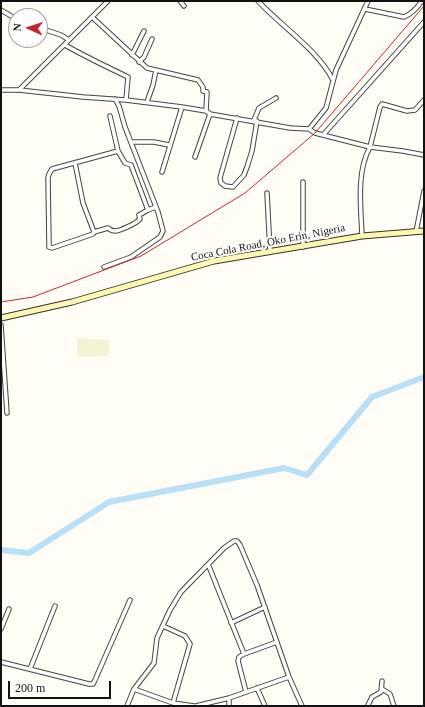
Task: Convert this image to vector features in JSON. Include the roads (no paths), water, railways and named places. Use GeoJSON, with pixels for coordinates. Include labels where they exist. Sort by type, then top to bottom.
{"type":"FeatureCollection","features":[{"type":"Feature","properties":{"kind":"street"},"geometry":{"type":"LineString","coordinates":[[20,90],[36,72],[108,1]]}},
{"type":"Feature","properties":{"kind":"street"},"geometry":{"type":"LineString","coordinates":[[180,1],[184,6]]}},
{"type":"Feature","properties":{"kind":"street"},"geometry":{"type":"LineString","coordinates":[[258,1],[278,22],[319,59],[334,80]]}},
{"type":"Feature","properties":{"kind":"street"},"geometry":{"type":"LineString","coordinates":[[309,129],[326,108],[336,70],[368,1]]}},
{"type":"Feature","properties":{"kind":"street"},"geometry":{"type":"LineString","coordinates":[[365,9],[404,17],[409,16],[422,1]]}},
{"type":"Feature","properties":{"kind":"street"},"geometry":{"type":"LineString","coordinates":[[92,17],[147,68],[198,80],[203,91],[207,92],[206,111]]}},
{"type":"Feature","properties":{"kind":"street"},"geometry":{"type":"LineString","coordinates":[[324,135],[424,22]]}},
{"type":"Feature","properties":{"kind":"street"},"geometry":{"type":"LineString","coordinates":[[48,31],[61,35],[69,40]]}},
{"type":"Feature","properties":{"kind":"street"},"geometry":{"type":"LineString","coordinates":[[132,55],[144,31]]}},
{"type":"Feature","properties":{"kind":"street"},"geometry":{"type":"LineString","coordinates":[[139,62],[144,57],[152,39]]}},
{"type":"Feature","properties":{"kind":"street"},"geometry":{"type":"LineString","coordinates":[[65,45],[87,58],[111,68],[128,78],[126,100]]}},
{"type":"Feature","properties":{"kind":"street"},"geometry":{"type":"LineString","coordinates":[[147,102],[156,70]]}},
{"type":"Feature","properties":{"kind":"street"},"geometry":{"type":"LineString","coordinates":[[328,71],[336,70]]}},
{"type":"Feature","properties":{"kind":"street"},"geometry":{"type":"LineString","coordinates":[[1,90],[20,90],[147,102],[182,107],[206,111],[210,114],[290,128],[309,129],[315,133],[370,147],[424,155]]}},
{"type":"Feature","properties":{"kind":"street"},"geometry":{"type":"LineString","coordinates":[[237,118],[220,178],[220,183],[225,186],[233,187],[244,175],[252,151],[255,121],[259,108],[276,98]]}},
{"type":"Feature","properties":{"kind":"street"},"geometry":{"type":"LineString","coordinates":[[104,267],[131,257],[160,237],[163,228],[125,127],[120,106],[115,99]]}},
{"type":"Feature","properties":{"kind":"street"},"geometry":{"type":"LineString","coordinates":[[362,236],[359,204],[363,170],[382,104],[407,111],[415,110],[424,100]]}},
{"type":"Feature","properties":{"kind":"street"},"geometry":{"type":"LineString","coordinates":[[162,172],[169,145],[182,107]]}},
{"type":"Feature","properties":{"kind":"street"},"geometry":{"type":"LineString","coordinates":[[195,157],[210,114]]}},
{"type":"Feature","properties":{"kind":"street"},"geometry":{"type":"LineString","coordinates":[[110,116],[118,151],[125,163],[131,165],[148,210]]}},
{"type":"Feature","properties":{"kind":"street"},"geometry":{"type":"LineString","coordinates":[[131,142],[154,142],[169,145]]}},
{"type":"Feature","properties":{"kind":"street"},"geometry":{"type":"LineString","coordinates":[[118,151],[52,169],[49,174],[49,247],[55,248],[94,232],[108,228],[115,231],[120,230],[138,222],[140,219],[139,215],[156,207]]}},
{"type":"Feature","properties":{"kind":"street"},"geometry":{"type":"LineString","coordinates":[[75,163],[83,204],[94,232]]}},
{"type":"Feature","properties":{"kind":"street"},"geometry":{"type":"LineString","coordinates":[[303,182],[303,247]]}},
{"type":"Feature","properties":{"kind":"street"},"geometry":{"type":"LineString","coordinates":[[416,232],[424,191]]}},
{"type":"Feature","properties":{"kind":"street"},"geometry":{"type":"LineString","coordinates":[[267,193],[270,251]]}},
{"type":"Feature","properties":{"kind":"street","name":"Coca Cola Road, Oko Erin, Nigeria"},"geometry":{"type":"LineString","coordinates":[[1,318],[65,303],[214,261],[362,236],[424,232]]}},
{"type":"Feature","properties":{"kind":"street"},"geometry":{"type":"LineString","coordinates":[[1,325],[7,413]]}},
{"type":"Feature","properties":{"kind":"street"},"geometry":{"type":"LineString","coordinates":[[127,706],[134,689],[154,663],[157,638],[170,610],[181,592],[224,548],[234,541],[237,541],[243,552],[266,607],[289,677],[302,706]]}},
{"type":"Feature","properties":{"kind":"street"},"geometry":{"type":"LineString","coordinates":[[208,564],[244,654]]}},
{"type":"Feature","properties":{"kind":"street"},"geometry":{"type":"LineString","coordinates":[[1,662],[93,684],[130,600]]}},
{"type":"Feature","properties":{"kind":"street"},"geometry":{"type":"LineString","coordinates":[[30,669],[55,606]]}},
{"type":"Feature","properties":{"kind":"street"},"geometry":{"type":"LineString","coordinates":[[231,623],[266,607]]}},
{"type":"Feature","properties":{"kind":"street"},"geometry":{"type":"LineString","coordinates":[[1,629],[10,610]]}},
{"type":"Feature","properties":{"kind":"street"},"geometry":{"type":"LineString","coordinates":[[163,626],[185,636],[190,644],[173,703]]}},
{"type":"Feature","properties":{"kind":"street"},"geometry":{"type":"LineString","coordinates":[[246,692],[238,661],[239,657],[277,642]]}},
{"type":"Feature","properties":{"kind":"street"},"geometry":{"type":"LineString","coordinates":[[134,689],[173,703],[195,706],[229,698],[289,677]]}},
{"type":"Feature","properties":{"kind":"street"},"geometry":{"type":"LineString","coordinates":[[368,705],[372,697],[381,692],[382,681]]}},
{"type":"Feature","properties":{"kind":"street"},"geometry":{"type":"LineString","coordinates":[[257,688],[265,706]]}},
{"type":"Feature","properties":{"kind":"street"},"geometry":{"type":"LineString","coordinates":[[382,689],[390,694],[394,706]]}},
{"type":"Feature","properties":{"kind":"street"},"geometry":{"type":"LineString","coordinates":[[229,698],[229,706]]}},
{"type":"Feature","properties":{"kind":"waterway"},"geometry":{"type":"LineString","coordinates":[[1,550],[29,553],[109,502],[284,468],[307,475],[372,397],[424,377]]}},
{"type":"Feature","properties":{"kind":"railway"},"geometry":{"type":"LineString","coordinates":[[1,302],[33,297],[141,256],[245,193],[315,133],[424,6]]}}]}
